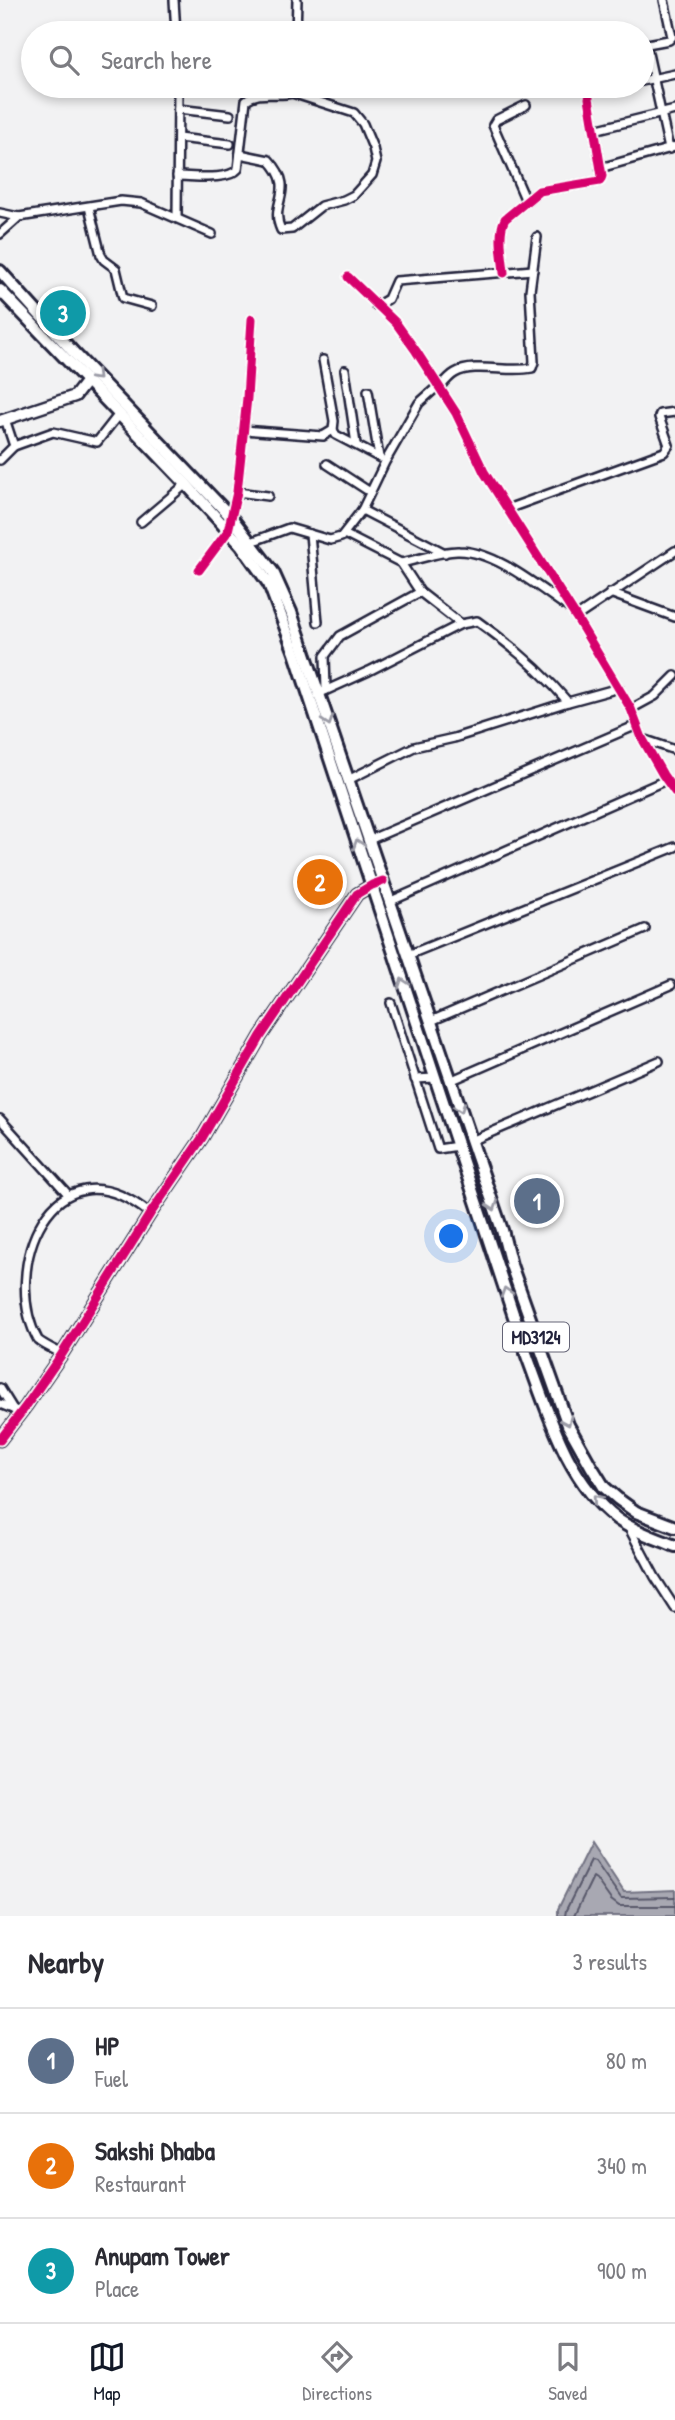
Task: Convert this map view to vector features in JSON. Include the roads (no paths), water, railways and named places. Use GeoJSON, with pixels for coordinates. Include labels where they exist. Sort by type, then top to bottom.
{"type":"FeatureCollection","features":[{"type":"Feature","properties":{"kind":"main road"},"geometry":{"type":"LineString","coordinates":[[0,271],[75,355],[231,517],[273,572],[322,692],[369,840],[377,883]]}},
{"type":"Feature","properties":{"kind":"main road"},"geometry":{"type":"LineString","coordinates":[[10,283],[1,291],[228,531]]}},
{"type":"Feature","properties":{"kind":"main road","name":"MD3124"},"geometry":{"type":"LineString","coordinates":[[228,531],[264,574],[295,653],[345,803],[377,883],[415,1020],[523,1343],[555,1429],[589,1491],[602,1506],[619,1521],[675,1546]]}},
{"type":"Feature","properties":{"kind":"main road","name":"MD3124"},"geometry":{"type":"LineString","coordinates":[[377,883],[391,901],[515,1276],[568,1425],[604,1487],[636,1512],[675,1527]]}},
{"type":"Feature","properties":{"kind":"main road"},"geometry":{"type":"LineString","coordinates":[[430,1063],[443,1059]]}},
{"type":"Feature","properties":{"kind":"street"},"geometry":{"type":"LineString","coordinates":[[174,0],[175,21]]}},
{"type":"Feature","properties":{"kind":"street"},"geometry":{"type":"LineString","coordinates":[[296,21],[297,0]]}},
{"type":"Feature","properties":{"kind":"street"},"geometry":{"type":"LineString","coordinates":[[654,43],[672,37],[673,30],[664,0]]}},
{"type":"Feature","properties":{"kind":"street"},"geometry":{"type":"LineString","coordinates":[[600,167],[672,148],[654,79],[675,74]]}},
{"type":"Feature","properties":{"kind":"street"},"geometry":{"type":"LineString","coordinates":[[177,218],[178,98]]}},
{"type":"Feature","properties":{"kind":"street"},"geometry":{"type":"LineString","coordinates":[[177,176],[231,175],[238,169],[246,100],[250,98]]}},
{"type":"Feature","properties":{"kind":"street"},"geometry":{"type":"LineString","coordinates":[[240,154],[264,157],[274,165],[281,176],[283,188],[277,214],[281,230],[299,226],[321,206],[354,195],[372,175],[376,162],[373,148],[363,124],[354,113],[316,98]]}},
{"type":"Feature","properties":{"kind":"street"},"geometry":{"type":"LineString","coordinates":[[504,273],[502,225],[533,194],[546,188],[600,181],[602,176],[589,98]]}},
{"type":"Feature","properties":{"kind":"street"},"geometry":{"type":"LineString","coordinates":[[526,105],[496,120],[493,125],[526,201]]}},
{"type":"Feature","properties":{"kind":"street"},"geometry":{"type":"LineString","coordinates":[[178,109],[230,115]]}},
{"type":"Feature","properties":{"kind":"street"},"geometry":{"type":"LineString","coordinates":[[594,130],[675,110]]}},
{"type":"Feature","properties":{"kind":"street"},"geometry":{"type":"LineString","coordinates":[[178,138],[230,144]]}},
{"type":"Feature","properties":{"kind":"street"},"geometry":{"type":"LineString","coordinates":[[0,213],[19,217],[121,201],[141,203],[212,234]]}},
{"type":"Feature","properties":{"kind":"street"},"geometry":{"type":"LineString","coordinates":[[89,207],[101,255],[116,269],[123,298],[152,306]]}},
{"type":"Feature","properties":{"kind":"street"},"geometry":{"type":"LineString","coordinates":[[0,234],[19,217]]}},
{"type":"Feature","properties":{"kind":"street"},"geometry":{"type":"LineString","coordinates":[[251,542],[289,528],[330,540],[344,534],[362,510],[382,460],[419,403],[459,371],[532,368],[534,362],[530,291],[537,237]]}},
{"type":"Feature","properties":{"kind":"street"},"geometry":{"type":"LineString","coordinates":[[376,306],[388,299],[396,281],[533,270]]}},
{"type":"Feature","properties":{"kind":"street"},"geometry":{"type":"LineString","coordinates":[[348,277],[396,323],[456,413],[484,472],[619,688],[631,709],[642,738],[675,792]]}},
{"type":"Feature","properties":{"kind":"street"},"geometry":{"type":"LineString","coordinates":[[199,570],[228,531],[237,492],[252,319]]}},
{"type":"Feature","properties":{"kind":"street"},"geometry":{"type":"LineString","coordinates":[[323,360],[334,421],[333,430],[336,435],[382,460]]}},
{"type":"Feature","properties":{"kind":"street"},"geometry":{"type":"LineString","coordinates":[[345,370],[356,444]]}},
{"type":"Feature","properties":{"kind":"street"},"geometry":{"type":"LineString","coordinates":[[13,446],[2,420],[75,396],[86,382]]}},
{"type":"Feature","properties":{"kind":"street"},"geometry":{"type":"LineString","coordinates":[[368,391],[382,460]]}},
{"type":"Feature","properties":{"kind":"street"},"geometry":{"type":"LineString","coordinates":[[507,509],[664,452],[669,445],[659,417],[660,414],[675,412]]}},
{"type":"Feature","properties":{"kind":"street"},"geometry":{"type":"LineString","coordinates":[[0,460],[13,446],[53,432],[97,442],[119,414]]}},
{"type":"Feature","properties":{"kind":"street"},"geometry":{"type":"LineString","coordinates":[[243,430],[323,436],[333,430]]}},
{"type":"Feature","properties":{"kind":"street"},"geometry":{"type":"LineString","coordinates":[[327,464],[370,492]]}},
{"type":"Feature","properties":{"kind":"street"},"geometry":{"type":"LineString","coordinates":[[141,522],[186,484]]}},
{"type":"Feature","properties":{"kind":"street"},"geometry":{"type":"LineString","coordinates":[[237,492],[268,496]]}},
{"type":"Feature","properties":{"kind":"street"},"geometry":{"type":"LineString","coordinates":[[362,510],[446,553]]}},
{"type":"Feature","properties":{"kind":"street"},"geometry":{"type":"LineString","coordinates":[[310,534],[318,622]]}},
{"type":"Feature","properties":{"kind":"street"},"geometry":{"type":"LineString","coordinates":[[344,534],[401,563],[420,592],[461,624]]}},
{"type":"Feature","properties":{"kind":"street"},"geometry":{"type":"LineString","coordinates":[[401,563],[459,551],[498,561],[571,609]]}},
{"type":"Feature","properties":{"kind":"street"},"geometry":{"type":"LineString","coordinates":[[576,617],[675,551]]}},
{"type":"Feature","properties":{"kind":"street"},"geometry":{"type":"LineString","coordinates":[[420,592],[340,636],[325,656],[322,692],[461,624],[477,621],[545,675],[568,702]]}},
{"type":"Feature","properties":{"kind":"street"},"geometry":{"type":"LineString","coordinates":[[610,593],[675,617]]}},
{"type":"Feature","properties":{"kind":"street"},"geometry":{"type":"LineString","coordinates":[[631,709],[655,696],[675,677]]}},
{"type":"Feature","properties":{"kind":"street"},"geometry":{"type":"LineString","coordinates":[[348,780],[414,747],[454,738],[619,688]]}},
{"type":"Feature","properties":{"kind":"street"},"geometry":{"type":"LineString","coordinates":[[369,840],[637,725]]}},
{"type":"Feature","properties":{"kind":"street"},"geometry":{"type":"LineString","coordinates":[[642,738],[675,750]]}},
{"type":"Feature","properties":{"kind":"street"},"geometry":{"type":"LineString","coordinates":[[391,901],[666,780]]}},
{"type":"Feature","properties":{"kind":"street"},"geometry":{"type":"LineString","coordinates":[[408,955],[675,848]]}},
{"type":"Feature","properties":{"kind":"street"},"geometry":{"type":"LineString","coordinates":[[0,1440],[61,1354],[202,1138],[286,998],[357,894],[377,883]]}},
{"type":"Feature","properties":{"kind":"street"},"geometry":{"type":"LineString","coordinates":[[431,1021],[645,929]]}},
{"type":"Feature","properties":{"kind":"street"},"geometry":{"type":"LineString","coordinates":[[450,1081],[671,985]]}},
{"type":"Feature","properties":{"kind":"street"},"geometry":{"type":"LineString","coordinates":[[391,1003],[438,1149],[458,1146]]}},
{"type":"Feature","properties":{"kind":"street"},"geometry":{"type":"LineString","coordinates":[[396,1018],[415,1020]]}},
{"type":"Feature","properties":{"kind":"street"},"geometry":{"type":"LineString","coordinates":[[471,1141],[659,1061]]}},
{"type":"Feature","properties":{"kind":"street"},"geometry":{"type":"LineString","coordinates":[[415,1079],[435,1077]]}},
{"type":"Feature","properties":{"kind":"street"},"geometry":{"type":"LineString","coordinates":[[0,1121],[66,1192]]}},
{"type":"Feature","properties":{"kind":"street"},"geometry":{"type":"LineString","coordinates":[[54,1197],[84,1189],[102,1189],[136,1202],[150,1214]]}},
{"type":"Feature","properties":{"kind":"street"},"geometry":{"type":"LineString","coordinates":[[20,1321],[38,1341],[61,1354]]}},
{"type":"Feature","properties":{"kind":"street"},"geometry":{"type":"LineString","coordinates":[[0,1388],[18,1412]]}},
{"type":"Feature","properties":{"kind":"street"},"geometry":{"type":"LineString","coordinates":[[0,1404],[18,1412]]}},
{"type":"Feature","properties":{"kind":"street"},"geometry":{"type":"LineString","coordinates":[[627,1524],[675,1608]]}},
{"type":"Feature","properties":{"kind":"water"},"geometry":{"type":"Polygon","coordinates":[[[591,1842],[624,1892],[675,1890],[675,1916],[558,1916],[558,1909],[591,1842]]]}},
{"type":"Feature","properties":{"kind":"place","name":"Anupam Tower"},"geometry":{"type":"Point","coordinates":[63,313]}},
{"type":"Feature","properties":{"kind":"place","name":"Sakshi Dhaba"},"geometry":{"type":"Point","coordinates":[320,882]}},
{"type":"Feature","properties":{"kind":"place","name":"HP"},"geometry":{"type":"Point","coordinates":[537,1201]}}]}
